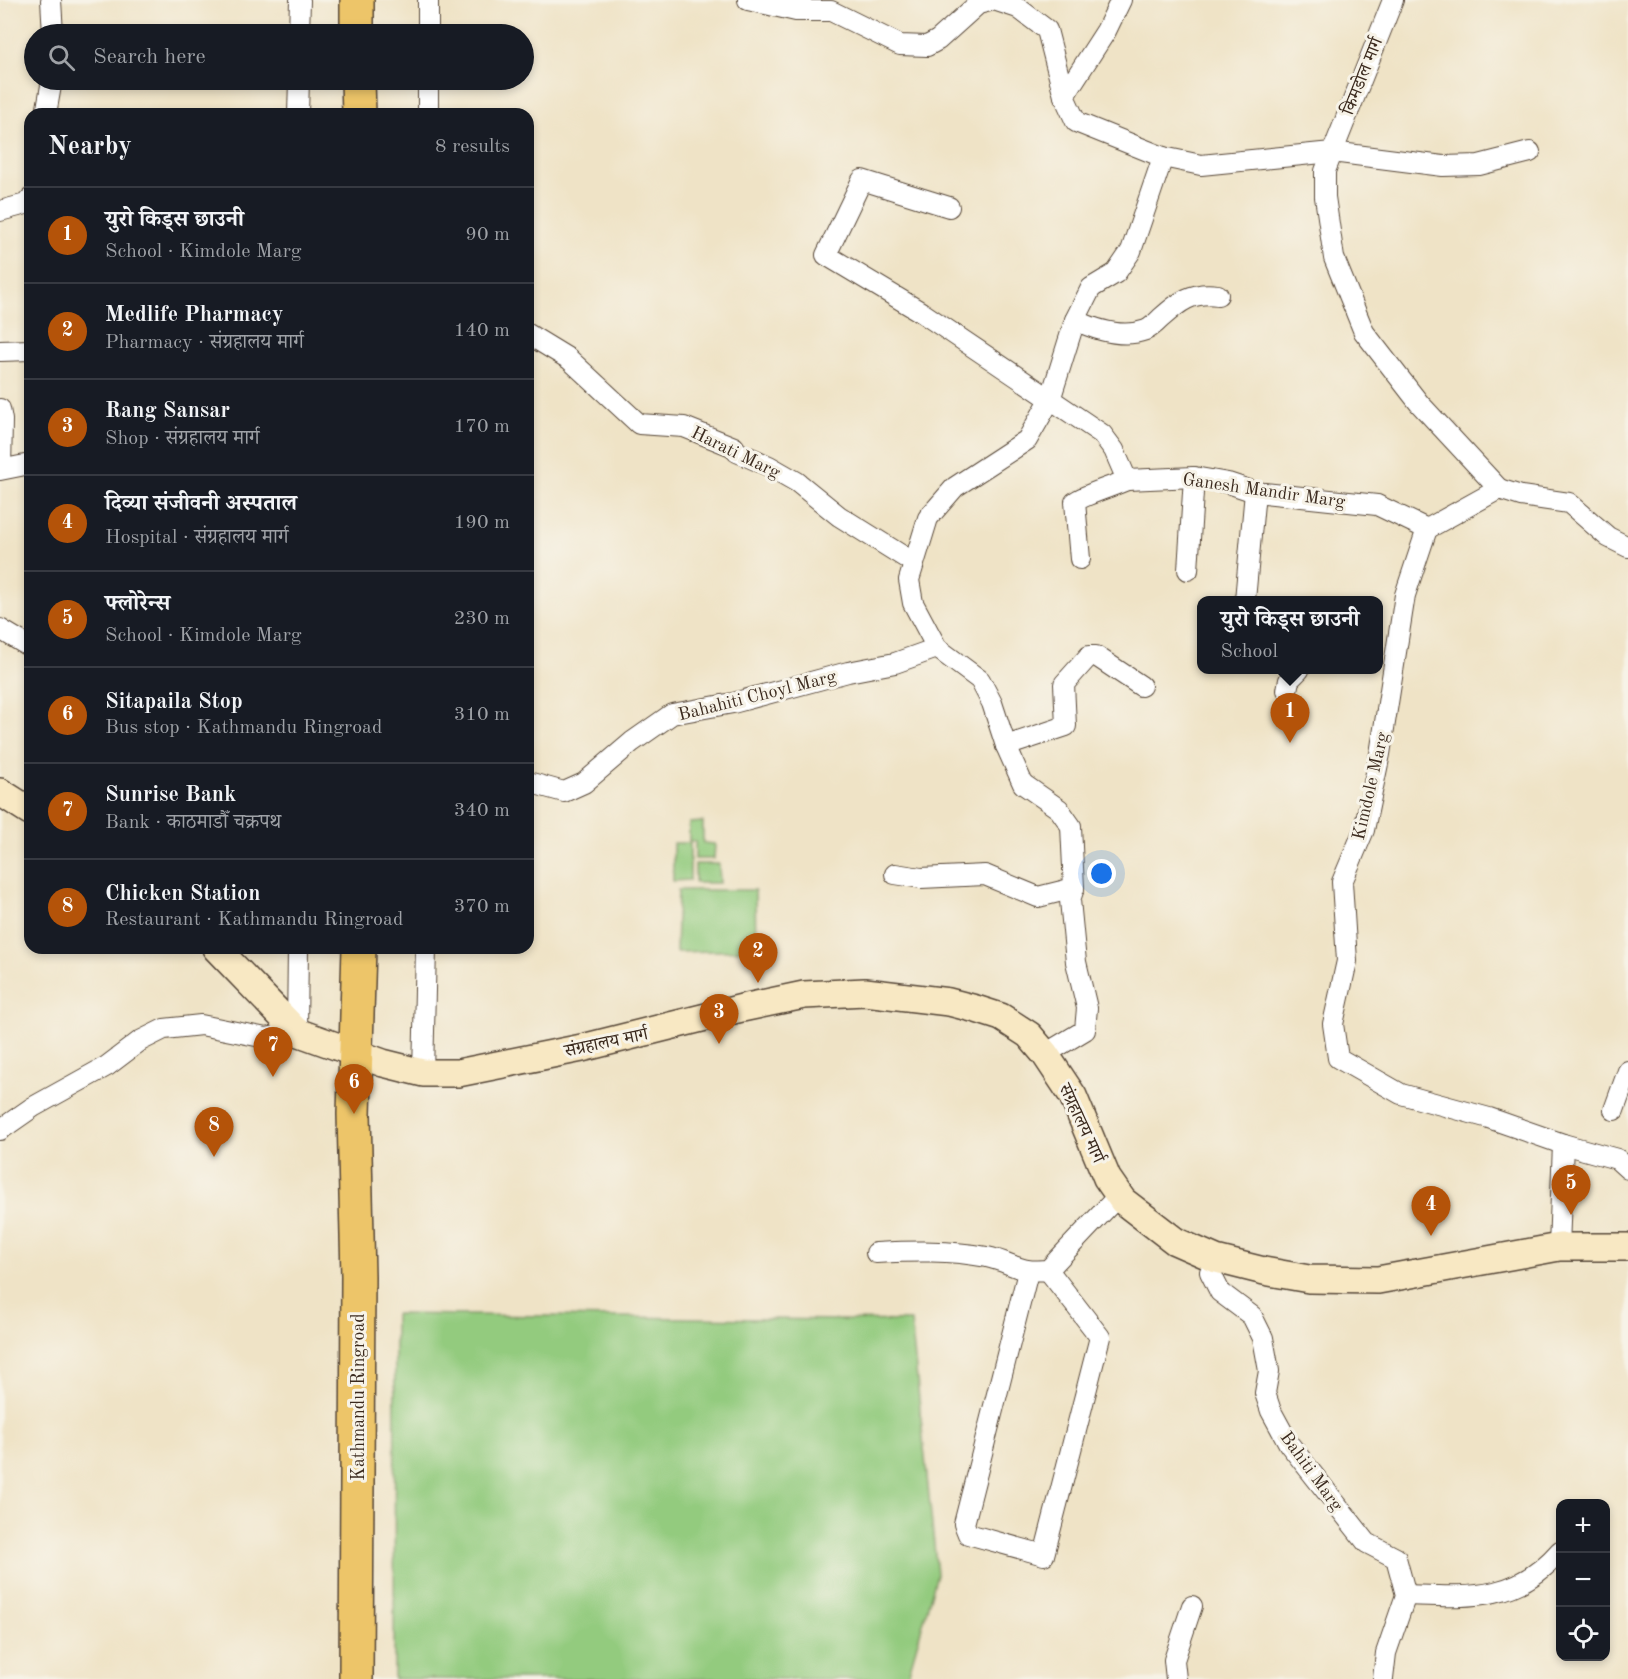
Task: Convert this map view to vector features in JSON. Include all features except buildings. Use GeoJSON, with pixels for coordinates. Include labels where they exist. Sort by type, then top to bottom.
{"type":"FeatureCollection","features":[{"type":"Feature","properties":{"kind":"highway"},"geometry":{"type":"LineString","coordinates":[[357,0],[357,24]]}},
{"type":"Feature","properties":{"kind":"highway"},"geometry":{"type":"LineString","coordinates":[[358,90],[359,108]]}},
{"type":"Feature","properties":{"kind":"highway","name":"Kathmandu Ringroad"},"geometry":{"type":"LineString","coordinates":[[356,1679],[358,1276],[354,1114],[359,954]]}},
{"type":"Feature","properties":{"kind":"main road"},"geometry":{"type":"LineString","coordinates":[[0,792],[24,807]]}},
{"type":"Feature","properties":{"kind":"main road"},"geometry":{"type":"LineString","coordinates":[[222,954],[297,1032]]}},
{"type":"Feature","properties":{"kind":"main road","name":"संग्रहालय मार्ग"},"geometry":{"type":"LineString","coordinates":[[297,1032],[355,1053],[423,1073],[458,1073],[612,1041],[742,1008],[834,992],[894,995],[976,1009],[1001,1017],[1020,1029],[1046,1054],[1073,1096],[1102,1167],[1119,1196],[1175,1241],[1216,1259],[1297,1277],[1347,1282],[1410,1276],[1559,1247],[1628,1247]]}},
{"type":"Feature","properties":{"kind":"street"},"geometry":{"type":"LineString","coordinates":[[51,0],[52,24]]}},
{"type":"Feature","properties":{"kind":"street"},"geometry":{"type":"LineString","coordinates":[[299,24],[300,0]]}},
{"type":"Feature","properties":{"kind":"street"},"geometry":{"type":"LineString","coordinates":[[428,0],[428,24]]}},
{"type":"Feature","properties":{"kind":"street"},"geometry":{"type":"LineString","coordinates":[[748,0],[765,6],[796,11],[831,11],[900,45],[927,46],[938,40],[978,4],[993,0],[1018,8],[1047,30],[1064,96],[1076,122],[1163,157],[1201,165],[1332,152],[1443,165],[1479,165],[1530,152]]}},
{"type":"Feature","properties":{"kind":"street"},"geometry":{"type":"LineString","coordinates":[[1064,96],[1106,31],[1121,0]]}},
{"type":"Feature","properties":{"kind":"street","name":"किमडोल मार्ग"},"geometry":{"type":"LineString","coordinates":[[1332,152],[1393,0]]}},
{"type":"Feature","properties":{"kind":"street"},"geometry":{"type":"LineString","coordinates":[[47,108],[50,90]]}},
{"type":"Feature","properties":{"kind":"street"},"geometry":{"type":"LineString","coordinates":[[298,108],[299,90]]}},
{"type":"Feature","properties":{"kind":"street"},"geometry":{"type":"LineString","coordinates":[[428,90],[428,108]]}},
{"type":"Feature","properties":{"kind":"street"},"geometry":{"type":"LineString","coordinates":[[1332,152],[1325,171],[1329,233],[1334,258],[1364,332],[1419,403],[1498,489],[1521,496],[1569,503],[1608,537],[1628,547]]}},
{"type":"Feature","properties":{"kind":"street"},"geometry":{"type":"LineString","coordinates":[[1046,1054],[1085,1030],[1087,1008],[1076,962],[1070,900],[1074,888],[1071,826],[1059,809],[1023,784],[1006,746],[992,703],[980,680],[937,648],[913,603],[909,580],[927,518],[955,487],[1027,440],[1050,400],[1075,320],[1091,288],[1116,273],[1131,251],[1163,157]]}},
{"type":"Feature","properties":{"kind":"street"},"geometry":{"type":"LineString","coordinates":[[949,207],[861,180],[826,255],[921,312],[1102,434],[1114,450],[1127,480],[1104,491],[1081,497],[1076,502],[1080,559]]}},
{"type":"Feature","properties":{"kind":"street"},"geometry":{"type":"LineString","coordinates":[[0,212],[24,205]]}},
{"type":"Feature","properties":{"kind":"street"},"geometry":{"type":"LineString","coordinates":[[1075,320],[1098,331],[1125,333],[1148,330],[1182,299],[1205,293],[1218,295]]}},
{"type":"Feature","properties":{"kind":"street","name":"Harati Marg"},"geometry":{"type":"LineString","coordinates":[[534,338],[569,359],[639,424],[684,427],[734,447],[737,452],[769,466],[797,483],[839,516],[914,563]]}},
{"type":"Feature","properties":{"kind":"street"},"geometry":{"type":"LineString","coordinates":[[0,351],[24,350]]}},
{"type":"Feature","properties":{"kind":"street"},"geometry":{"type":"LineString","coordinates":[[0,409],[2,420],[1,470],[24,465]]}},
{"type":"Feature","properties":{"kind":"street"},"geometry":{"type":"LineString","coordinates":[[1188,570],[1194,477]]}},
{"type":"Feature","properties":{"kind":"street","name":"Ganesh Mandir Marg"},"geometry":{"type":"LineString","coordinates":[[1127,480],[1194,477],[1228,483],[1255,492],[1377,504],[1427,529]]}},
{"type":"Feature","properties":{"kind":"street"},"geometry":{"type":"LineString","coordinates":[[1427,529],[1498,489]]}},
{"type":"Feature","properties":{"kind":"street"},"geometry":{"type":"LineString","coordinates":[[1245,596],[1255,492]]}},
{"type":"Feature","properties":{"kind":"street","name":"Kimdole Marg"},"geometry":{"type":"LineString","coordinates":[[1427,529],[1386,653],[1380,754],[1364,830],[1342,882],[1347,961],[1333,1024],[1338,1058],[1401,1094],[1489,1118],[1563,1143]]}},
{"type":"Feature","properties":{"kind":"street"},"geometry":{"type":"LineString","coordinates":[[0,629],[24,643]]}},
{"type":"Feature","properties":{"kind":"street","name":"Bahahiti Choyl Marg"},"geometry":{"type":"LineString","coordinates":[[534,784],[564,792],[584,783],[632,742],[672,714],[733,703],[895,663],[937,648]]}},
{"type":"Feature","properties":{"kind":"street"},"geometry":{"type":"LineString","coordinates":[[1006,746],[1066,726],[1064,684],[1089,656],[1096,656],[1141,686]]}},
{"type":"Feature","properties":{"kind":"street"},"geometry":{"type":"LineString","coordinates":[[1287,690],[1289,680],[1294,674]]}},
{"type":"Feature","properties":{"kind":"street"},"geometry":{"type":"LineString","coordinates":[[895,874],[921,878],[985,875],[1038,897],[1074,888]]}},
{"type":"Feature","properties":{"kind":"street"},"geometry":{"type":"LineString","coordinates":[[0,1130],[33,1107],[108,1066],[140,1041],[164,1029],[201,1025],[266,1038],[297,1032],[298,954]]}},
{"type":"Feature","properties":{"kind":"street"},"geometry":{"type":"LineString","coordinates":[[423,1073],[426,954]]}},
{"type":"Feature","properties":{"kind":"street"},"geometry":{"type":"LineString","coordinates":[[1614,1110],[1628,1071]]}},
{"type":"Feature","properties":{"kind":"street"},"geometry":{"type":"LineString","coordinates":[[1559,1247],[1563,1143],[1617,1159],[1628,1169]]}},
{"type":"Feature","properties":{"kind":"street"},"geometry":{"type":"LineString","coordinates":[[876,1253],[931,1250],[989,1258],[1028,1272],[1048,1270],[1119,1196]]}},
{"type":"Feature","properties":{"kind":"street","name":"Bahiti Marg"},"geometry":{"type":"LineString","coordinates":[[1216,1259],[1210,1272],[1220,1292],[1252,1316],[1263,1338],[1269,1371],[1265,1393],[1271,1412],[1289,1444],[1367,1543],[1396,1558],[1406,1595]]}},
{"type":"Feature","properties":{"kind":"street"},"geometry":{"type":"LineString","coordinates":[[1028,1272],[964,1524],[968,1534],[1044,1555],[1100,1337],[1048,1270]]}},
{"type":"Feature","properties":{"kind":"street"},"geometry":{"type":"LineString","coordinates":[[1383,1679],[1386,1653],[1406,1595],[1470,1597],[1505,1591],[1550,1564],[1558,1553]]}},
{"type":"Feature","properties":{"kind":"street"},"geometry":{"type":"LineString","coordinates":[[1176,1679],[1174,1660],[1192,1606]]}},
{"type":"Feature","properties":{"kind":"green space"},"geometry":{"type":"Polygon","coordinates":[[[703,822],[703,843],[715,844],[714,859],[695,859],[695,841],[689,841],[689,823],[703,822]]]}},
{"type":"Feature","properties":{"kind":"green space"},"geometry":{"type":"Polygon","coordinates":[[[673,843],[690,843],[690,880],[673,881],[673,843]]]}},
{"type":"Feature","properties":{"kind":"green space"},"geometry":{"type":"Polygon","coordinates":[[[695,864],[719,864],[720,883],[695,883],[695,864]]]}},
{"type":"Feature","properties":{"kind":"green space"},"geometry":{"type":"Polygon","coordinates":[[[678,890],[755,890],[756,950],[676,952],[678,890]]]}},
{"type":"Feature","properties":{"kind":"green space"},"geometry":{"type":"Polygon","coordinates":[[[395,1314],[911,1321],[937,1574],[907,1679],[394,1679],[395,1314]]]}},
{"type":"Feature","properties":{"kind":"place","name":"युरो किड्स छाउनी"},"geometry":{"type":"Point","coordinates":[1290,743]}},
{"type":"Feature","properties":{"kind":"place","name":"Medlife Pharmacy"},"geometry":{"type":"Point","coordinates":[758,983]}},
{"type":"Feature","properties":{"kind":"place","name":"Rang Sansar"},"geometry":{"type":"Point","coordinates":[719,1044]}},
{"type":"Feature","properties":{"kind":"place","name":"Sunrise Bank"},"geometry":{"type":"Point","coordinates":[273,1077]}},
{"type":"Feature","properties":{"kind":"place","name":"Sitapaila Stop"},"geometry":{"type":"Point","coordinates":[354,1114]}},
{"type":"Feature","properties":{"kind":"place","name":"Chicken Station"},"geometry":{"type":"Point","coordinates":[214,1157]}},
{"type":"Feature","properties":{"kind":"place","name":"फ्लोरेन्स"},"geometry":{"type":"Point","coordinates":[1571,1215]}},
{"type":"Feature","properties":{"kind":"place","name":"दिव्या संजीवनी अस्पताल"},"geometry":{"type":"Point","coordinates":[1431,1236]}}]}
